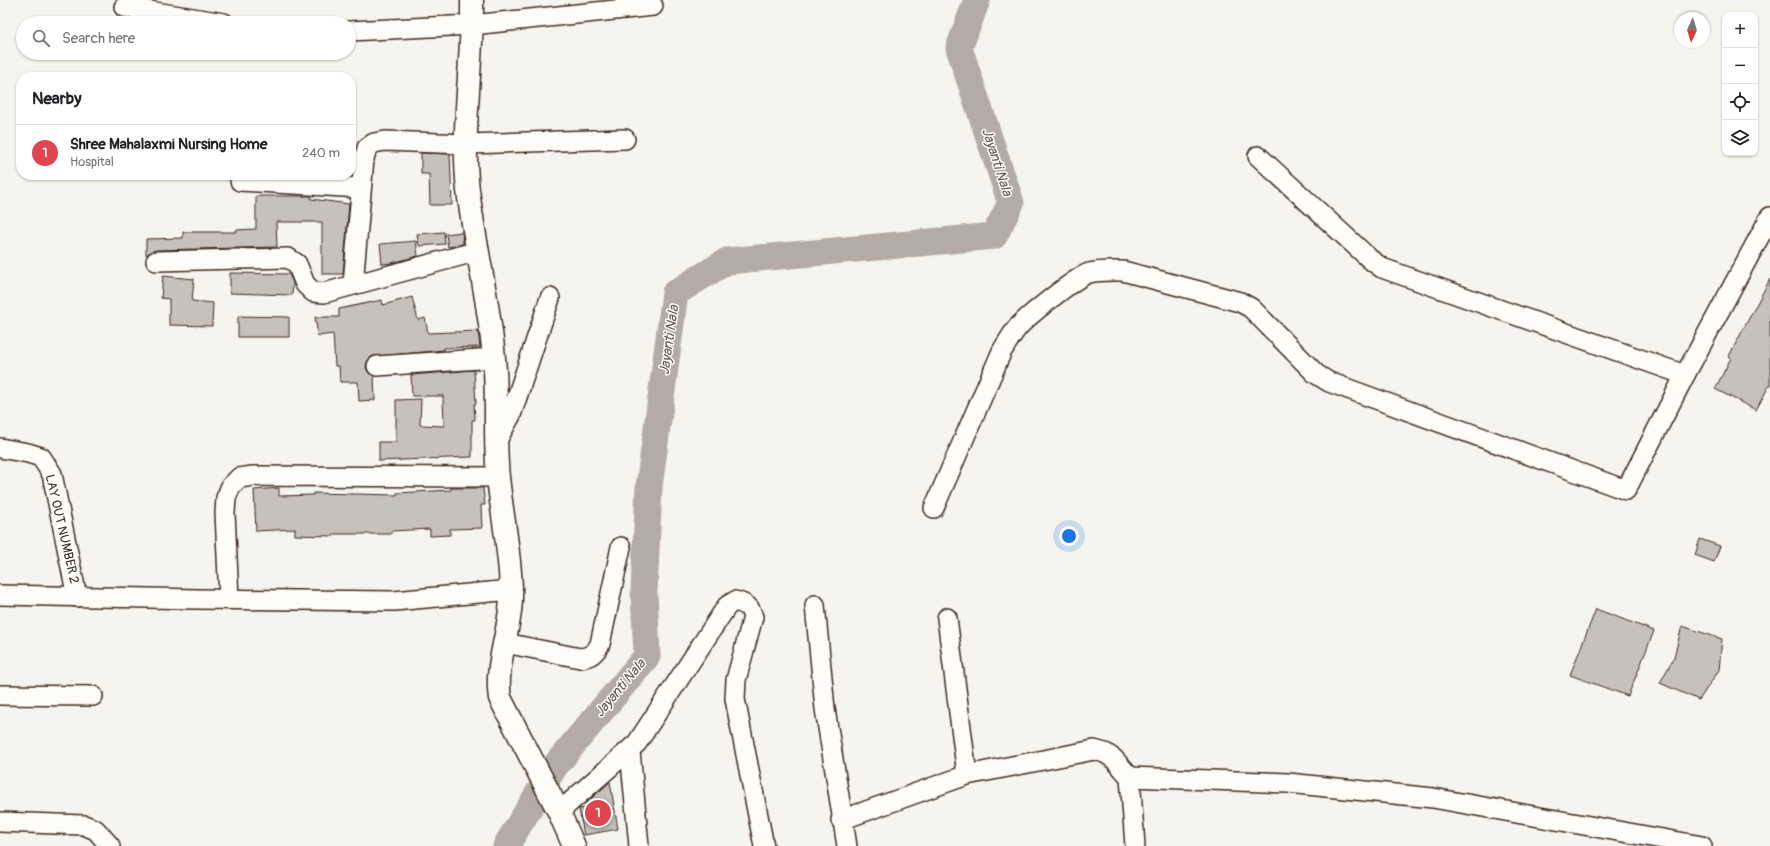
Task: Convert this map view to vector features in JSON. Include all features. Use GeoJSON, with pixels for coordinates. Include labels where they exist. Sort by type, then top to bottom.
{"type":"FeatureCollection","features":[{"type":"Feature","properties":{"kind":"main road"},"geometry":{"type":"LineString","coordinates":[[472,0],[472,25],[468,66],[466,144],[468,190],[494,358],[495,444],[512,590],[498,683],[500,698],[559,811],[574,846]]}},
{"type":"Feature","properties":{"kind":"street"},"geometry":{"type":"LineString","coordinates":[[356,31],[472,25],[653,6]]}},
{"type":"Feature","properties":{"kind":"street"},"geometry":{"type":"LineString","coordinates":[[124,7],[180,16]]}},
{"type":"Feature","properties":{"kind":"street"},"geometry":{"type":"LineString","coordinates":[[353,284],[366,148],[385,141],[466,144],[625,139]]}},
{"type":"Feature","properties":{"kind":"street"},"geometry":{"type":"LineString","coordinates":[[1258,156],[1371,260],[1382,268],[1685,374]]}},
{"type":"Feature","properties":{"kind":"street"},"geometry":{"type":"LineString","coordinates":[[240,181],[361,188]]}},
{"type":"Feature","properties":{"kind":"street"},"geometry":{"type":"LineString","coordinates":[[934,508],[1002,351],[1010,338],[1018,327],[1069,285],[1088,273],[1107,270],[1123,271],[1240,302],[1251,308],[1316,374],[1329,382],[1626,490],[1685,374],[1770,217]]}},
{"type":"Feature","properties":{"kind":"street"},"geometry":{"type":"LineString","coordinates":[[156,261],[288,258],[297,264],[305,284],[313,292],[324,293],[478,251]]}},
{"type":"Feature","properties":{"kind":"street"},"geometry":{"type":"LineString","coordinates":[[495,444],[511,415],[550,298]]}},
{"type":"Feature","properties":{"kind":"street"},"geometry":{"type":"LineString","coordinates":[[377,366],[494,358]]}},
{"type":"Feature","properties":{"kind":"street","name":"LAY OUT NUMBER 2"},"geometry":{"type":"LineString","coordinates":[[0,448],[28,452],[41,457],[52,474],[77,597]]}},
{"type":"Feature","properties":{"kind":"street"},"geometry":{"type":"LineString","coordinates":[[229,599],[225,513],[226,498],[231,486],[239,478],[253,476],[498,477]]}},
{"type":"Feature","properties":{"kind":"street"},"geometry":{"type":"LineString","coordinates":[[505,643],[580,658],[589,658],[596,652],[600,644],[622,547]]}},
{"type":"Feature","properties":{"kind":"street"},"geometry":{"type":"LineString","coordinates":[[0,595],[394,600],[512,590]]}},
{"type":"Feature","properties":{"kind":"street"},"geometry":{"type":"LineString","coordinates":[[559,811],[630,751],[637,743],[727,606],[735,601],[745,604],[751,609],[753,617],[736,680],[735,699],[764,846]]}},
{"type":"Feature","properties":{"kind":"street"},"geometry":{"type":"LineString","coordinates":[[815,605],[825,709],[841,820],[847,846]]}},
{"type":"Feature","properties":{"kind":"street"},"geometry":{"type":"LineString","coordinates":[[947,618],[966,775]]}},
{"type":"Feature","properties":{"kind":"street"},"geometry":{"type":"LineString","coordinates":[[0,695],[93,696]]}},
{"type":"Feature","properties":{"kind":"street"},"geometry":{"type":"LineString","coordinates":[[841,820],[966,775],[1094,750],[1105,753],[1114,759],[1130,777],[1135,846]]}},
{"type":"Feature","properties":{"kind":"street"},"geometry":{"type":"LineString","coordinates":[[630,751],[639,846]]}},
{"type":"Feature","properties":{"kind":"street"},"geometry":{"type":"LineString","coordinates":[[1130,777],[1288,782],[1433,798],[1702,846]]}},
{"type":"Feature","properties":{"kind":"street"},"geometry":{"type":"LineString","coordinates":[[0,822],[84,825],[96,830],[110,846]]}},
{"type":"Feature","properties":{"kind":"building"},"geometry":{"type":"Polygon","coordinates":[[[421,153],[450,154],[452,205],[430,205],[429,174],[421,174],[421,153]]]}},
{"type":"Feature","properties":{"kind":"building"},"geometry":{"type":"Polygon","coordinates":[[[256,196],[311,196],[311,199],[349,204],[343,274],[322,274],[322,222],[276,222],[277,247],[156,250],[146,255],[146,239],[183,238],[183,232],[236,232],[236,230],[256,229],[256,196]]]}},
{"type":"Feature","properties":{"kind":"building"},"geometry":{"type":"Polygon","coordinates":[[[444,232],[445,244],[419,246],[417,234],[444,232]]]}},
{"type":"Feature","properties":{"kind":"building"},"geometry":{"type":"Polygon","coordinates":[[[462,232],[463,244],[448,247],[446,234],[462,232]]]}},
{"type":"Feature","properties":{"kind":"building"},"geometry":{"type":"Polygon","coordinates":[[[416,241],[418,256],[382,264],[380,244],[416,241]]]}},
{"type":"Feature","properties":{"kind":"building"},"geometry":{"type":"Polygon","coordinates":[[[230,273],[289,274],[293,283],[292,295],[230,293],[230,273]]]}},
{"type":"Feature","properties":{"kind":"building"},"geometry":{"type":"Polygon","coordinates":[[[163,276],[194,279],[192,301],[213,303],[212,326],[169,325],[169,299],[161,298],[163,276]]]}},
{"type":"Feature","properties":{"kind":"building"},"geometry":{"type":"Polygon","coordinates":[[[1770,279],[1770,384],[1756,410],[1715,389],[1731,358],[1729,356],[1770,279]]]}},
{"type":"Feature","properties":{"kind":"building"},"geometry":{"type":"Polygon","coordinates":[[[412,297],[418,320],[425,318],[428,333],[478,331],[480,347],[444,348],[444,350],[371,357],[367,362],[366,367],[368,372],[374,376],[375,400],[359,401],[358,382],[340,382],[339,366],[335,366],[333,334],[318,336],[315,317],[339,317],[339,309],[382,300],[383,305],[412,297]]]}},
{"type":"Feature","properties":{"kind":"building"},"geometry":{"type":"Polygon","coordinates":[[[238,316],[289,317],[289,337],[238,337],[238,316]]]}},
{"type":"Feature","properties":{"kind":"building"},"geometry":{"type":"Polygon","coordinates":[[[474,370],[476,404],[474,404],[475,420],[472,420],[472,457],[379,461],[379,442],[396,442],[396,400],[421,399],[420,425],[444,426],[443,396],[412,396],[411,375],[474,370]]]}},
{"type":"Feature","properties":{"kind":"building"},"geometry":{"type":"Polygon","coordinates":[[[279,488],[279,496],[313,495],[313,493],[397,495],[397,493],[451,490],[451,488],[483,488],[485,505],[481,505],[482,528],[450,529],[450,535],[430,536],[430,529],[391,531],[391,534],[334,534],[334,536],[295,535],[295,529],[256,531],[254,490],[279,488]]]}},
{"type":"Feature","properties":{"kind":"building"},"geometry":{"type":"Polygon","coordinates":[[[1700,539],[1720,546],[1714,562],[1695,555],[1700,539]]]}},
{"type":"Feature","properties":{"kind":"building"},"geometry":{"type":"Polygon","coordinates":[[[1596,609],[1654,631],[1628,696],[1570,675],[1596,609]]]}},
{"type":"Feature","properties":{"kind":"building"},"geometry":{"type":"Polygon","coordinates":[[[1682,626],[1722,639],[1719,670],[1699,700],[1660,683],[1674,657],[1682,626]]]}},
{"type":"Feature","properties":{"kind":"building"},"geometry":{"type":"Polygon","coordinates":[[[610,782],[618,829],[584,835],[579,809],[587,808],[587,802],[610,782]]]}},
{"type":"Feature","properties":{"kind":"waterway","name":"Jayanti Nala"},"geometry":{"type":"LineString","coordinates":[[506,846],[555,766],[647,656],[644,592],[649,487],[675,293],[727,261],[994,236],[1011,203],[959,48],[977,0]]}},
{"type":"Feature","properties":{"kind":"place","name":"Shree Mahalaxmi Nursing Home"},"geometry":{"type":"Point","coordinates":[598,813]}}]}
